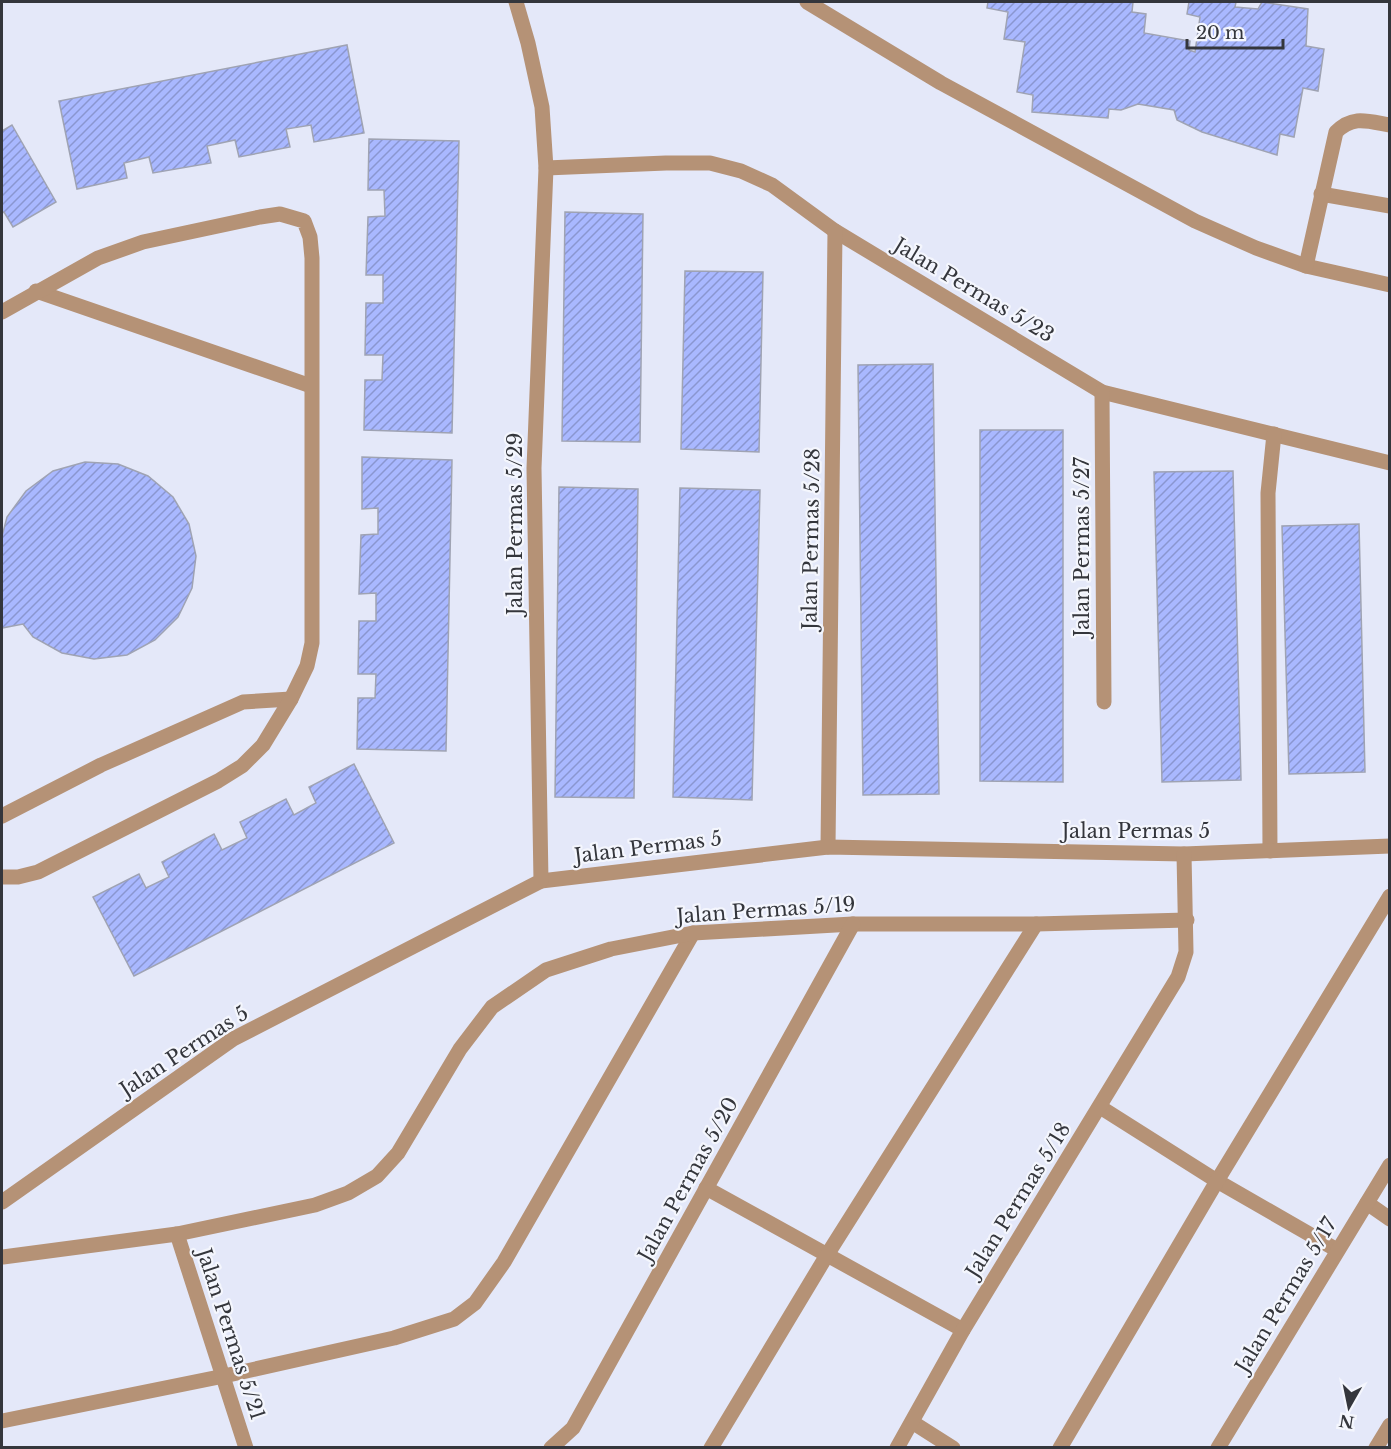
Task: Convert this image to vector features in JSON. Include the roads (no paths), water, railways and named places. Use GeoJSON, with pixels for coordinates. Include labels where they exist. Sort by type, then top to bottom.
{"type":"FeatureCollection","features":[{"type":"Feature","properties":{"kind":"street","name":"Jalan Permas 5/29"},"geometry":{"type":"LineString","coordinates":[[516,2],[542,107],[546,168],[534,468],[541,881]]}},
{"type":"Feature","properties":{"kind":"street"},"geometry":{"type":"LineString","coordinates":[[807,2],[941,83],[1195,221],[1256,248],[1306,266],[1389,285]]}},
{"type":"Feature","properties":{"kind":"street"},"geometry":{"type":"LineString","coordinates":[[1306,266],[1336,132],[1346,122],[1361,120],[1389,125]]}},
{"type":"Feature","properties":{"kind":"street","name":"Jalan Permas 5/23"},"geometry":{"type":"LineString","coordinates":[[546,168],[710,163],[741,171],[772,185],[835,231],[1102,392],[1389,464]]}},
{"type":"Feature","properties":{"kind":"street"},"geometry":{"type":"LineString","coordinates":[[1322,194],[1389,206]]}},
{"type":"Feature","properties":{"kind":"street"},"geometry":{"type":"LineString","coordinates":[[2,312],[98,258],[143,242],[280,214],[304,221],[310,237],[312,258],[312,643],[307,666],[291,699],[263,745],[242,766],[218,781],[38,872],[18,877],[2,877]]}},
{"type":"Feature","properties":{"kind":"street","name":"Jalan Permas 5/28"},"geometry":{"type":"LineString","coordinates":[[828,847],[835,231]]}},
{"type":"Feature","properties":{"kind":"street"},"geometry":{"type":"LineString","coordinates":[[36,291],[311,386]]}},
{"type":"Feature","properties":{"kind":"street","name":"Jalan Permas 5/27"},"geometry":{"type":"LineString","coordinates":[[1102,392],[1104,702]]}},
{"type":"Feature","properties":{"kind":"street"},"geometry":{"type":"LineString","coordinates":[[1270,851],[1268,493],[1274,434]]}},
{"type":"Feature","properties":{"kind":"street"},"geometry":{"type":"LineString","coordinates":[[2,816],[101,765],[243,702],[291,699]]}},
{"type":"Feature","properties":{"kind":"street","name":"Jalan Permas 5"},"geometry":{"type":"LineString","coordinates":[[2,1202],[233,1039],[541,881],[828,847],[1184,854],[1389,846]]}},
{"type":"Feature","properties":{"kind":"street","name":"Jalan Permas 5/18"},"geometry":{"type":"LineString","coordinates":[[897,1448],[963,1330],[1178,977],[1186,952],[1184,854]]}},
{"type":"Feature","properties":{"kind":"street"},"geometry":{"type":"LineString","coordinates":[[1060,1448],[1217,1181],[1389,897]]}},
{"type":"Feature","properties":{"kind":"street","name":"Jalan Permas 5/19"},"geometry":{"type":"LineString","coordinates":[[3,1257],[177,1234],[315,1205],[348,1193],[377,1176],[398,1153],[460,1050],[492,1007],[546,970],[611,950],[693,933],[853,924],[1036,924],[1186,920]]}},
{"type":"Feature","properties":{"kind":"street","name":"Jalan Permas 5/20"},"geometry":{"type":"LineString","coordinates":[[552,1448],[573,1428],[853,924]]}},
{"type":"Feature","properties":{"kind":"street"},"geometry":{"type":"LineString","coordinates":[[711,1448],[827,1255],[1036,924]]}},
{"type":"Feature","properties":{"kind":"street"},"geometry":{"type":"LineString","coordinates":[[2,1421],[224,1376],[394,1338],[454,1319],[475,1303],[504,1262],[693,933]]}},
{"type":"Feature","properties":{"kind":"street"},"geometry":{"type":"LineString","coordinates":[[1100,1107],[1217,1181],[1337,1250]]}},
{"type":"Feature","properties":{"kind":"street","name":"Jalan Permas 5/17"},"geometry":{"type":"LineString","coordinates":[[1218,1448],[1389,1165]]}},
{"type":"Feature","properties":{"kind":"street"},"geometry":{"type":"LineString","coordinates":[[706,1188],[963,1330]]}},
{"type":"Feature","properties":{"kind":"street"},"geometry":{"type":"LineString","coordinates":[[1366,1203],[1389,1218]]}},
{"type":"Feature","properties":{"kind":"street","name":"Jalan Permas 5/21"},"geometry":{"type":"LineString","coordinates":[[177,1234],[246,1448]]}},
{"type":"Feature","properties":{"kind":"street"},"geometry":{"type":"LineString","coordinates":[[912,1422],[953,1448]]}},
{"type":"Feature","properties":{"kind":"street"},"geometry":{"type":"LineString","coordinates":[[1376,1448],[1389,1425]]}}]}
